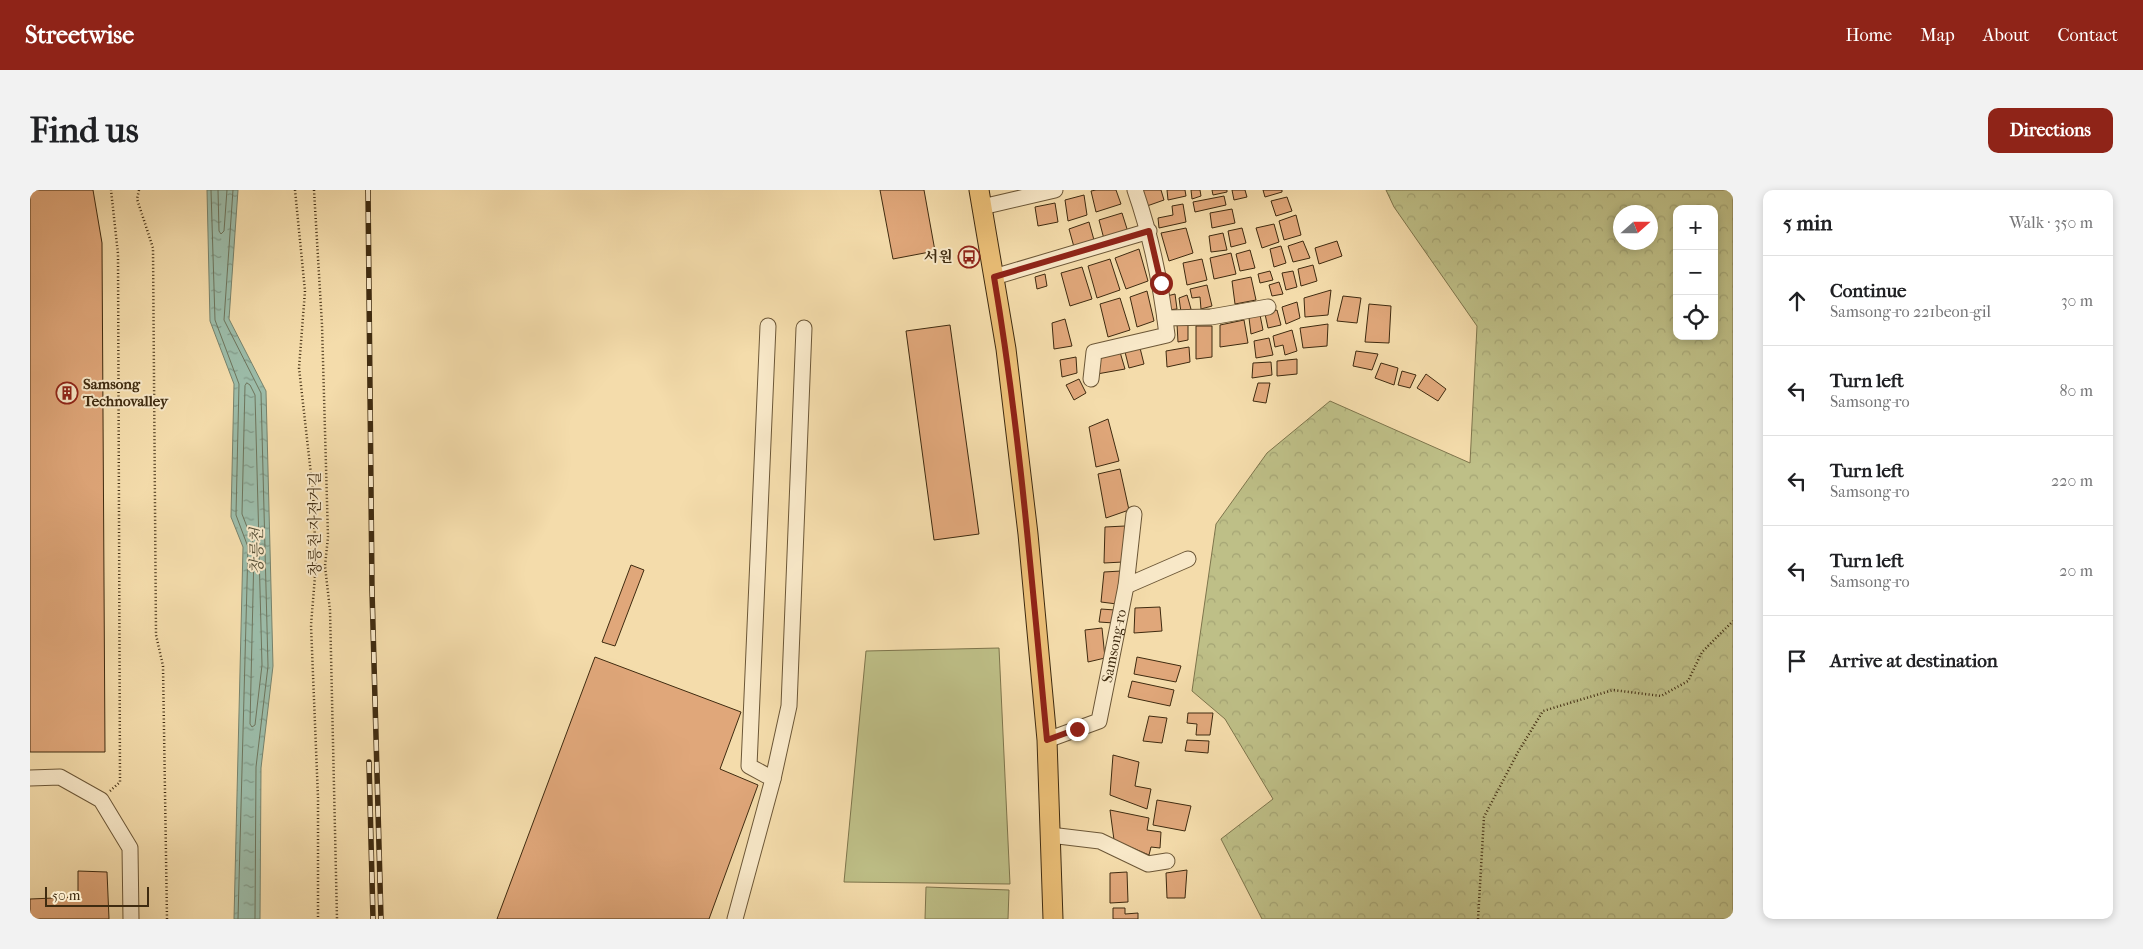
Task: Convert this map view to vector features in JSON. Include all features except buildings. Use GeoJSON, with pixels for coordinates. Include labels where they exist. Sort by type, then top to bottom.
{"type":"FeatureCollection","features":[{"type":"Feature","properties":{"kind":"main road"},"geometry":{"type":"LineString","coordinates":[[980,199],[1006,350],[1028,534],[1047,740],[1054,919]]}},
{"type":"Feature","properties":{"kind":"street"},"geometry":{"type":"LineString","coordinates":[[980,199],[1055,190]]}},
{"type":"Feature","properties":{"kind":"street"},"geometry":{"type":"LineString","coordinates":[[1091,379],[1094,352],[1167,334],[1161,283],[1149,231],[1135,190]]}},
{"type":"Feature","properties":{"kind":"street"},"geometry":{"type":"LineString","coordinates":[[994,277],[1149,231]]}},
{"type":"Feature","properties":{"kind":"street"},"geometry":{"type":"LineString","coordinates":[[1165,318],[1211,317],[1268,307]]}},
{"type":"Feature","properties":{"kind":"street"},"geometry":{"type":"LineString","coordinates":[[768,326],[749,766],[773,779]]}},
{"type":"Feature","properties":{"kind":"street"},"geometry":{"type":"LineString","coordinates":[[735,919],[773,779],[789,706],[804,328]]}},
{"type":"Feature","properties":{"kind":"street","name":"Samsong-ro"},"geometry":{"type":"LineString","coordinates":[[1047,740],[1099,721],[1126,586],[1134,514]]}},
{"type":"Feature","properties":{"kind":"street"},"geometry":{"type":"LineString","coordinates":[[1126,586],[1188,560]]}},
{"type":"Feature","properties":{"kind":"street"},"geometry":{"type":"LineString","coordinates":[[30,778],[60,777],[101,800],[130,848],[131,919]]}},
{"type":"Feature","properties":{"kind":"street"},"geometry":{"type":"LineString","coordinates":[[1050,835],[1100,841],[1148,864],[1167,861]]}},
{"type":"Feature","properties":{"kind":"path"},"geometry":{"type":"LineString","coordinates":[[110,792],[120,782],[118,254],[111,190]]}},
{"type":"Feature","properties":{"kind":"path"},"geometry":{"type":"LineString","coordinates":[[140,190],[137,199],[153,248],[156,635],[163,666],[167,919]]}},
{"type":"Feature","properties":{"kind":"path"},"geometry":{"type":"LineString","coordinates":[[295,190],[305,291],[299,368],[311,474],[316,564],[311,625],[318,798],[318,919]]}},
{"type":"Feature","properties":{"kind":"path","name":"창릉천 자전거길"},"geometry":{"type":"LineString","coordinates":[[314,190],[322,325],[328,537],[325,566],[330,610],[337,919]]}},
{"type":"Feature","properties":{"kind":"path"},"geometry":{"type":"LineString","coordinates":[[1478,919],[1484,817],[1518,752],[1543,711],[1613,690],[1661,696],[1688,681],[1702,652],[1733,621]]}},
{"type":"Feature","properties":{"kind":"green space"},"geometry":{"type":"Polygon","coordinates":[[[1386,190],[1733,190],[1733,919],[1262,919],[1221,839],[1273,799],[1225,719],[1192,691],[1216,524],[1267,453],[1330,401],[1470,463],[1477,326],[1394,207],[1386,190]]]}},
{"type":"Feature","properties":{"kind":"green space"},"geometry":{"type":"Polygon","coordinates":[[[999,648],[1010,884],[844,882],[866,651],[999,648]]]}},
{"type":"Feature","properties":{"kind":"green space"},"geometry":{"type":"Polygon","coordinates":[[[926,887],[1009,890],[1008,919],[925,919],[926,887]]]}},
{"type":"Feature","properties":{"kind":"water","name":"창릉천"},"geometry":{"type":"Polygon","coordinates":[[[207,190],[238,190],[229,319],[266,391],[273,666],[261,768],[260,919],[234,919],[243,547],[231,517],[234,384],[210,321],[207,190]]]}},
{"type":"Feature","properties":{"kind":"railway"},"geometry":{"type":"LineString","coordinates":[[368,190],[372,590],[381,919]]}},
{"type":"Feature","properties":{"kind":"railway"},"geometry":{"type":"LineString","coordinates":[[369,762],[373,919]]}},
{"type":"Feature","properties":{"kind":"place","name":"서원"},"geometry":{"type":"Point","coordinates":[969,257]}},
{"type":"Feature","properties":{"kind":"place","name":"Samsong Technovalley"},"geometry":{"type":"Point","coordinates":[67,393]}},
{"type":"Feature","properties":{"kind":"route"},"geometry":{"type":"LineString","coordinates":[[1077,729],[1047,740],[1028,534],[1006,350],[994,277],[1149,231],[1161,283]]}}]}
